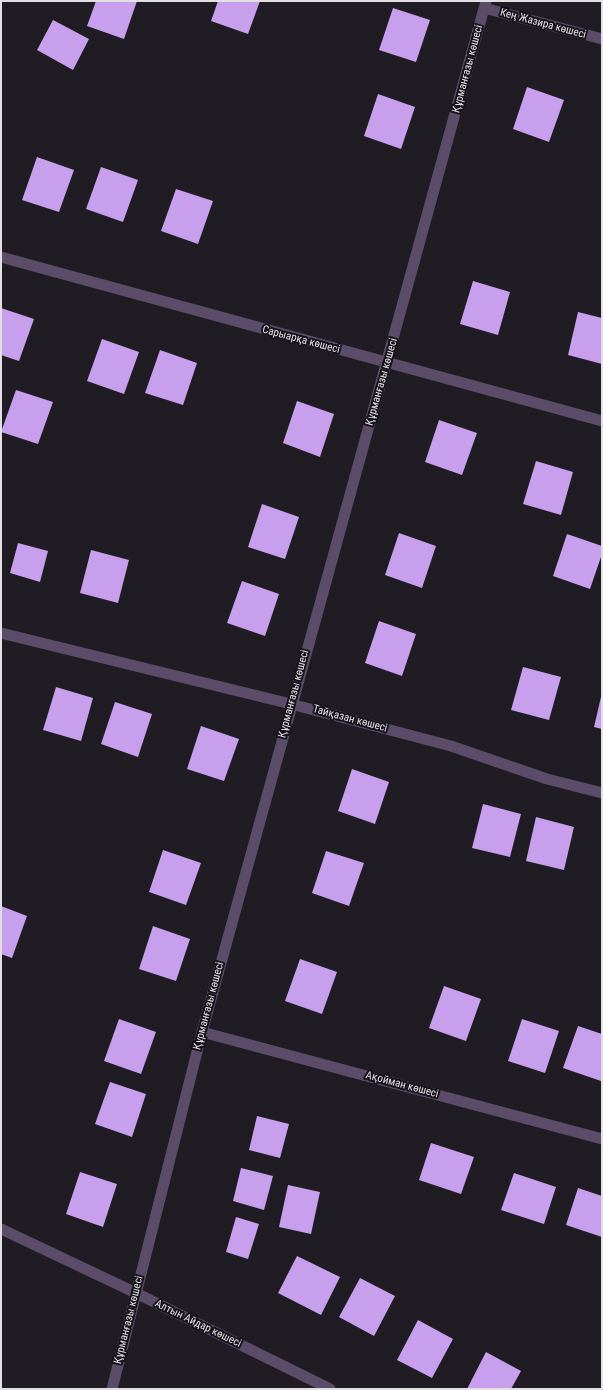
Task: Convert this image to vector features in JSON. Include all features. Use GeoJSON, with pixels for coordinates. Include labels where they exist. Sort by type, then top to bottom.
{"type":"FeatureCollection","features":[{"type":"Feature","properties":{"kind":"street","name":"Кең Жазира көшесі"},"geometry":{"type":"LineString","coordinates":[[485,5],[602,39]]}},
{"type":"Feature","properties":{"kind":"street","name":"Құрманғазы көшесі"},"geometry":{"type":"LineString","coordinates":[[112,1389],[202,1032],[291,704],[387,364],[485,5]]}},
{"type":"Feature","properties":{"kind":"street","name":"Сарыарқа көшесі"},"geometry":{"type":"LineString","coordinates":[[1,257],[387,364],[602,421]]}},
{"type":"Feature","properties":{"kind":"street","name":"Тайқазан көшесі"},"geometry":{"type":"LineString","coordinates":[[1,634],[291,704],[451,746],[547,779],[602,793]]}},
{"type":"Feature","properties":{"kind":"street","name":"Ақойман көшесі"},"geometry":{"type":"LineString","coordinates":[[202,1032],[602,1139]]}},
{"type":"Feature","properties":{"kind":"street","name":"Алтын Айдар көшесі"},"geometry":{"type":"LineString","coordinates":[[1,1229],[136,1293],[330,1389]]}},
{"type":"Feature","properties":{"kind":"building"},"geometry":{"type":"Polygon","coordinates":[[[96,1],[137,1],[124,39],[87,26],[96,1]]]}},
{"type":"Feature","properties":{"kind":"building"},"geometry":{"type":"Polygon","coordinates":[[[218,1],[260,1],[248,34],[211,21],[218,1]]]}},
{"type":"Feature","properties":{"kind":"building"},"geometry":{"type":"Polygon","coordinates":[[[393,8],[430,20],[416,62],[379,50],[393,8]]]}},
{"type":"Feature","properties":{"kind":"building"},"geometry":{"type":"Polygon","coordinates":[[[53,20],[89,39],[73,70],[37,50],[53,20]]]}},
{"type":"Feature","properties":{"kind":"building"},"geometry":{"type":"Polygon","coordinates":[[[527,87],[564,100],[549,142],[513,129],[527,87]]]}},
{"type":"Feature","properties":{"kind":"building"},"geometry":{"type":"Polygon","coordinates":[[[378,94],[415,107],[401,149],[364,136],[378,94]]]}},
{"type":"Feature","properties":{"kind":"building"},"geometry":{"type":"Polygon","coordinates":[[[37,157],[74,170],[59,212],[22,200],[37,157]]]}},
{"type":"Feature","properties":{"kind":"building"},"geometry":{"type":"Polygon","coordinates":[[[101,167],[138,180],[123,222],[86,209],[101,167]]]}},
{"type":"Feature","properties":{"kind":"building"},"geometry":{"type":"Polygon","coordinates":[[[176,189],[213,201],[198,244],[161,231],[176,189]]]}},
{"type":"Feature","properties":{"kind":"building"},"geometry":{"type":"Polygon","coordinates":[[[473,281],[510,292],[498,335],[460,324],[473,281]]]}},
{"type":"Feature","properties":{"kind":"building"},"geometry":{"type":"Polygon","coordinates":[[[1,308],[34,319],[19,361],[1,355],[1,308]]]}},
{"type":"Feature","properties":{"kind":"building"},"geometry":{"type":"Polygon","coordinates":[[[578,312],[602,318],[602,364],[568,355],[578,312]]]}},
{"type":"Feature","properties":{"kind":"building"},"geometry":{"type":"Polygon","coordinates":[[[102,339],[139,352],[124,394],[87,381],[102,339]]]}},
{"type":"Feature","properties":{"kind":"building"},"geometry":{"type":"Polygon","coordinates":[[[160,350],[197,363],[183,405],[145,393],[160,350]]]}},
{"type":"Feature","properties":{"kind":"building"},"geometry":{"type":"Polygon","coordinates":[[[16,390],[53,402],[38,444],[1,432],[16,390]]]}},
{"type":"Feature","properties":{"kind":"building"},"geometry":{"type":"Polygon","coordinates":[[[297,401],[334,414],[320,457],[283,443],[297,401]]]}},
{"type":"Feature","properties":{"kind":"building"},"geometry":{"type":"Polygon","coordinates":[[[439,420],[477,433],[462,475],[425,462],[439,420]]]}},
{"type":"Feature","properties":{"kind":"building"},"geometry":{"type":"Polygon","coordinates":[[[536,461],[573,472],[561,515],[523,504],[536,461]]]}},
{"type":"Feature","properties":{"kind":"building"},"geometry":{"type":"Polygon","coordinates":[[[262,504],[299,517],[285,559],[248,547],[262,504]]]}},
{"type":"Feature","properties":{"kind":"building"},"geometry":{"type":"Polygon","coordinates":[[[399,533],[436,546],[422,588],[385,575],[399,533]]]}},
{"type":"Feature","properties":{"kind":"building"},"geometry":{"type":"Polygon","coordinates":[[[567,534],[602,546],[602,554],[590,589],[553,576],[567,534]]]}},
{"type":"Feature","properties":{"kind":"building"},"geometry":{"type":"Polygon","coordinates":[[[18,543],[48,551],[40,582],[10,573],[18,543]]]}},
{"type":"Feature","properties":{"kind":"building"},"geometry":{"type":"Polygon","coordinates":[[[91,550],[129,560],[118,603],[80,593],[91,550]]]}},
{"type":"Feature","properties":{"kind":"building"},"geometry":{"type":"Polygon","coordinates":[[[242,581],[279,594],[265,636],[227,623],[242,581]]]}},
{"type":"Feature","properties":{"kind":"building"},"geometry":{"type":"Polygon","coordinates":[[[379,621],[416,634],[402,676],[365,663],[379,621]]]}},
{"type":"Feature","properties":{"kind":"building"},"geometry":{"type":"Polygon","coordinates":[[[523,667],[561,677],[549,720],[511,710],[523,667]]]}},
{"type":"Feature","properties":{"kind":"building"},"geometry":{"type":"Polygon","coordinates":[[[56,687],[93,698],[81,741],[43,730],[56,687]]]}},
{"type":"Feature","properties":{"kind":"building"},"geometry":{"type":"Polygon","coordinates":[[[602,697],[602,729],[594,727],[602,697]]]}},
{"type":"Feature","properties":{"kind":"building"},"geometry":{"type":"Polygon","coordinates":[[[115,702],[152,714],[138,757],[101,744],[115,702]]]}},
{"type":"Feature","properties":{"kind":"building"},"geometry":{"type":"Polygon","coordinates":[[[201,726],[239,739],[224,781],[187,769],[201,726]]]}},
{"type":"Feature","properties":{"kind":"building"},"geometry":{"type":"Polygon","coordinates":[[[352,769],[389,782],[375,824],[338,811],[352,769]]]}},
{"type":"Feature","properties":{"kind":"building"},"geometry":{"type":"Polygon","coordinates":[[[483,804],[521,814],[510,857],[472,848],[483,804]]]}},
{"type":"Feature","properties":{"kind":"building"},"geometry":{"type":"Polygon","coordinates":[[[536,817],[574,827],[564,870],[526,861],[536,817]]]}},
{"type":"Feature","properties":{"kind":"building"},"geometry":{"type":"Polygon","coordinates":[[[163,850],[201,863],[186,905],[149,892],[163,850]]]}},
{"type":"Feature","properties":{"kind":"building"},"geometry":{"type":"Polygon","coordinates":[[[326,851],[364,863],[349,906],[312,893],[326,851]]]}},
{"type":"Feature","properties":{"kind":"building"},"geometry":{"type":"Polygon","coordinates":[[[1,906],[27,916],[12,958],[1,954],[1,906]]]}},
{"type":"Feature","properties":{"kind":"building"},"geometry":{"type":"Polygon","coordinates":[[[153,926],[190,939],[176,981],[139,969],[153,926]]]}},
{"type":"Feature","properties":{"kind":"building"},"geometry":{"type":"Polygon","coordinates":[[[300,959],[337,972],[322,1014],[285,1001],[300,959]]]}},
{"type":"Feature","properties":{"kind":"building"},"geometry":{"type":"Polygon","coordinates":[[[444,986],[481,999],[466,1041],[429,1028],[444,986]]]}},
{"type":"Feature","properties":{"kind":"building"},"geometry":{"type":"Polygon","coordinates":[[[119,1019],[156,1032],[141,1074],[104,1061],[119,1019]]]}},
{"type":"Feature","properties":{"kind":"building"},"geometry":{"type":"Polygon","coordinates":[[[522,1019],[559,1031],[545,1073],[508,1061],[522,1019]]]}},
{"type":"Feature","properties":{"kind":"building"},"geometry":{"type":"Polygon","coordinates":[[[578,1026],[602,1034],[601,1081],[563,1068],[578,1026]]]}},
{"type":"Feature","properties":{"kind":"building"},"geometry":{"type":"Polygon","coordinates":[[[110,1082],[146,1094],[132,1137],[95,1124],[110,1082]]]}},
{"type":"Feature","properties":{"kind":"building"},"geometry":{"type":"Polygon","coordinates":[[[257,1116],[289,1124],[280,1158],[249,1150],[257,1116]]]}},
{"type":"Feature","properties":{"kind":"building"},"geometry":{"type":"Polygon","coordinates":[[[431,1143],[474,1157],[461,1194],[419,1180],[431,1143]]]}},
{"type":"Feature","properties":{"kind":"building"},"geometry":{"type":"Polygon","coordinates":[[[241,1168],[273,1176],[264,1210],[233,1201],[241,1168]]]}},
{"type":"Feature","properties":{"kind":"building"},"geometry":{"type":"Polygon","coordinates":[[[80,1172],[117,1184],[103,1227],[66,1214],[80,1172]]]}},
{"type":"Feature","properties":{"kind":"building"},"geometry":{"type":"Polygon","coordinates":[[[514,1173],[556,1187],[544,1224],[501,1210],[514,1173]]]}},
{"type":"Feature","properties":{"kind":"building"},"geometry":{"type":"Polygon","coordinates":[[[288,1185],[320,1192],[311,1234],[279,1227],[288,1185]]]}},
{"type":"Feature","properties":{"kind":"building"},"geometry":{"type":"Polygon","coordinates":[[[578,1188],[602,1196],[602,1237],[566,1225],[578,1188]]]}},
{"type":"Feature","properties":{"kind":"building"},"geometry":{"type":"Polygon","coordinates":[[[236,1217],[259,1224],[248,1259],[226,1252],[236,1217]]]}},
{"type":"Feature","properties":{"kind":"building"},"geometry":{"type":"Polygon","coordinates":[[[297,1256],[340,1277],[321,1315],[278,1293],[297,1256]]]}},
{"type":"Feature","properties":{"kind":"building"},"geometry":{"type":"Polygon","coordinates":[[[360,1278],[395,1296],[374,1336],[339,1317],[360,1278]]]}},
{"type":"Feature","properties":{"kind":"building"},"geometry":{"type":"Polygon","coordinates":[[[418,1320],[453,1339],[432,1378],[397,1360],[418,1320]]]}},
{"type":"Feature","properties":{"kind":"building"},"geometry":{"type":"Polygon","coordinates":[[[486,1352],[521,1371],[511,1389],[467,1389],[486,1352]]]}}]}
